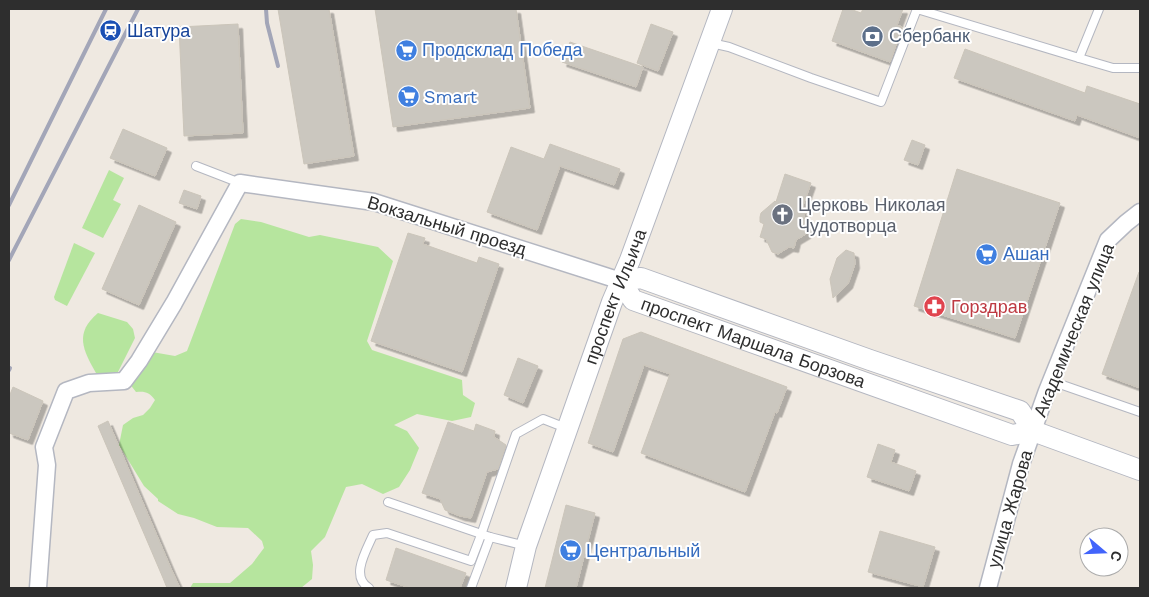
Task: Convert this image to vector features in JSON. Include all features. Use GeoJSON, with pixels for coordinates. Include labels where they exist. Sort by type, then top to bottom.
{"type":"FeatureCollection","features":[{"type":"Feature","properties":{"kind":"street","name":"проспект Ильича"},"geometry":{"type":"LineString","coordinates":[[516,588],[526,546],[567,428],[612,302],[630,260],[722,9]]}},
{"type":"Feature","properties":{"kind":"street","name":"Вокзальный проезд"},"geometry":{"type":"LineString","coordinates":[[240,182],[374,202],[621,281]]}},
{"type":"Feature","properties":{"kind":"street"},"geometry":{"type":"LineString","coordinates":[[38,588],[48,465],[44,447],[66,391],[90,383],[124,380],[139,361],[174,303],[240,182]]}},
{"type":"Feature","properties":{"kind":"street","name":"Академическая улица"},"geometry":{"type":"LineString","coordinates":[[1032,431],[1108,240],[1126,222],[1140,212]]}},
{"type":"Feature","properties":{"kind":"street","name":"проспект Маршала Борзова"},"geometry":{"type":"LineString","coordinates":[[621,281],[641,278],[870,360],[1020,411],[1032,431]]}},
{"type":"Feature","properties":{"kind":"street"},"geometry":{"type":"LineString","coordinates":[[1032,431],[1140,470]]}},
{"type":"Feature","properties":{"kind":"street","name":"улица Жарова"},"geometry":{"type":"LineString","coordinates":[[988,588],[1021,464],[1032,431]]}},
{"type":"Feature","properties":{"kind":"lane"},"geometry":{"type":"LineString","coordinates":[[710,43],[729,47],[881,102],[917,9],[1113,68],[1140,68]]}},
{"type":"Feature","properties":{"kind":"lane"},"geometry":{"type":"LineString","coordinates":[[1079,58],[1099,9]]}},
{"type":"Feature","properties":{"kind":"lane"},"geometry":{"type":"LineString","coordinates":[[196,166],[240,182]]}},
{"type":"Feature","properties":{"kind":"lane"},"geometry":{"type":"LineString","coordinates":[[1051,381],[1140,412]]}},
{"type":"Feature","properties":{"kind":"lane"},"geometry":{"type":"LineString","coordinates":[[370,588],[364,585],[359,574],[373,535],[386,533],[471,561],[516,434],[543,419],[567,428]]}},
{"type":"Feature","properties":{"kind":"lane"},"geometry":{"type":"LineString","coordinates":[[388,502],[490,538],[526,546]]}},
{"type":"Feature","properties":{"kind":"lane"},"geometry":{"type":"LineString","coordinates":[[471,588],[490,538]]}},
{"type":"Feature","properties":{"kind":"green space"},"geometry":{"type":"Polygon","coordinates":[[[109,170],[124,178],[113,200],[121,204],[103,238],[82,228],[109,170]]]}},
{"type":"Feature","properties":{"kind":"green space"},"geometry":{"type":"Polygon","coordinates":[[[241,219],[261,222],[309,237],[320,235],[378,247],[393,261],[367,341],[372,350],[462,380],[463,395],[475,403],[471,417],[452,421],[417,414],[394,425],[407,431],[419,448],[410,470],[399,487],[383,494],[362,484],[346,487],[325,537],[311,551],[312,579],[301,588],[190,588],[193,583],[230,583],[252,564],[264,548],[262,541],[248,528],[217,527],[178,514],[158,501],[144,486],[119,445],[123,425],[133,418],[143,415],[155,400],[147,393],[136,392],[129,383],[152,352],[175,356],[187,351],[235,224],[241,219]]]}},
{"type":"Feature","properties":{"kind":"green space"},"geometry":{"type":"Polygon","coordinates":[[[74,243],[95,253],[67,306],[55,300],[54,297],[74,243]]]}},
{"type":"Feature","properties":{"kind":"green space"},"geometry":{"type":"Polygon","coordinates":[[[98,313],[127,322],[133,329],[135,338],[117,374],[112,378],[96,373],[87,357],[83,342],[83,335],[90,320],[98,313]]]}},
{"type":"Feature","properties":{"kind":"building"},"geometry":{"type":"Polygon","coordinates":[[[278,9],[329,9],[354,156],[304,164],[278,9]]]}},
{"type":"Feature","properties":{"kind":"building"},"geometry":{"type":"Polygon","coordinates":[[[375,9],[516,9],[530,108],[393,127],[375,9]]]}},
{"type":"Feature","properties":{"kind":"building"},"geometry":{"type":"Polygon","coordinates":[[[843,9],[850,9],[861,13],[863,9],[903,9],[897,25],[902,27],[890,62],[832,41],[843,9]]]}},
{"type":"Feature","properties":{"kind":"building"},"geometry":{"type":"Polygon","coordinates":[[[238,24],[243,133],[184,136],[179,27],[238,24]]]}},
{"type":"Feature","properties":{"kind":"building"},"geometry":{"type":"Polygon","coordinates":[[[651,24],[673,32],[658,71],[637,63],[651,24]]]}},
{"type":"Feature","properties":{"kind":"building"},"geometry":{"type":"Polygon","coordinates":[[[570,42],[643,67],[636,87],[562,62],[570,42]]]}},
{"type":"Feature","properties":{"kind":"building"},"geometry":{"type":"Polygon","coordinates":[[[965,49],[1085,93],[1087,86],[1140,104],[1140,138],[1077,115],[1075,121],[954,78],[965,49]]]}},
{"type":"Feature","properties":{"kind":"building"},"geometry":{"type":"Polygon","coordinates":[[[123,129],[167,148],[155,176],[110,158],[123,129]]]}},
{"type":"Feature","properties":{"kind":"building"},"geometry":{"type":"Polygon","coordinates":[[[912,140],[925,145],[918,165],[904,160],[912,140]]]}},
{"type":"Feature","properties":{"kind":"building"},"geometry":{"type":"Polygon","coordinates":[[[550,144],[620,169],[614,185],[560,166],[537,230],[487,212],[511,147],[544,159],[550,144]]]}},
{"type":"Feature","properties":{"kind":"building","name":"Ашан"},"geometry":{"type":"Polygon","coordinates":[[[957,169],[1060,203],[1015,338],[914,306],[957,169]]]}},
{"type":"Feature","properties":{"kind":"building","name":"Церковь Николая Чудотворца"},"geometry":{"type":"Polygon","coordinates":[[[785,174],[811,183],[801,211],[805,213],[804,216],[808,227],[806,234],[796,240],[794,248],[789,247],[778,254],[772,252],[766,239],[760,237],[764,224],[760,222],[760,217],[761,213],[776,202],[785,174]]]}},
{"type":"Feature","properties":{"kind":"building"},"geometry":{"type":"Polygon","coordinates":[[[184,190],[201,196],[197,209],[179,203],[184,190]]]}},
{"type":"Feature","properties":{"kind":"building"},"geometry":{"type":"Polygon","coordinates":[[[139,205],[176,222],[139,305],[102,289],[139,205]]]}},
{"type":"Feature","properties":{"kind":"building"},"geometry":{"type":"Polygon","coordinates":[[[408,233],[425,238],[423,244],[477,263],[479,257],[499,264],[462,372],[371,341],[408,233]]]}},
{"type":"Feature","properties":{"kind":"building"},"geometry":{"type":"Polygon","coordinates":[[[846,250],[854,253],[855,264],[848,284],[833,298],[830,279],[837,258],[846,250]]]}},
{"type":"Feature","properties":{"kind":"building"},"geometry":{"type":"Polygon","coordinates":[[[1140,272],[1140,388],[1102,374],[1140,272]]]}},
{"type":"Feature","properties":{"kind":"building"},"geometry":{"type":"Polygon","coordinates":[[[641,332],[787,387],[777,413],[775,412],[745,492],[641,453],[670,374],[644,365],[613,452],[588,443],[623,339],[641,332]]]}},
{"type":"Feature","properties":{"kind":"building"},"geometry":{"type":"Polygon","coordinates":[[[518,358],[538,366],[523,403],[504,395],[518,358]]]}},
{"type":"Feature","properties":{"kind":"building"},"geometry":{"type":"Polygon","coordinates":[[[13,387],[43,401],[28,440],[9,433],[9,397],[13,387]]]}},
{"type":"Feature","properties":{"kind":"building"},"geometry":{"type":"Polygon","coordinates":[[[108,421],[180,588],[167,588],[98,426],[108,421]]]}},
{"type":"Feature","properties":{"kind":"building"},"geometry":{"type":"Polygon","coordinates":[[[448,422],[474,431],[476,424],[495,431],[494,437],[506,445],[498,469],[487,472],[471,518],[445,510],[440,499],[422,493],[448,422]]]}},
{"type":"Feature","properties":{"kind":"building"},"geometry":{"type":"Polygon","coordinates":[[[878,444],[895,450],[891,462],[916,471],[909,491],[867,477],[878,444]]]}},
{"type":"Feature","properties":{"kind":"building","name":"Центральный"},"geometry":{"type":"Polygon","coordinates":[[[566,505],[595,513],[576,588],[545,588],[566,505]]]}},
{"type":"Feature","properties":{"kind":"building"},"geometry":{"type":"Polygon","coordinates":[[[880,531],[935,547],[923,587],[868,572],[880,531]]]}},
{"type":"Feature","properties":{"kind":"building"},"geometry":{"type":"Polygon","coordinates":[[[396,548],[466,573],[460,588],[410,588],[386,580],[396,548]]]}},
{"type":"Feature","properties":{"kind":"railway"},"geometry":{"type":"LineString","coordinates":[[9,205],[106,9]]}},
{"type":"Feature","properties":{"kind":"railway"},"geometry":{"type":"LineString","coordinates":[[9,260],[138,9]]}},
{"type":"Feature","properties":{"kind":"railway"},"geometry":{"type":"LineString","coordinates":[[266,9],[267,23],[278,66]]}},
{"type":"Feature","properties":{"kind":"place","name":"Шатура"},"geometry":{"type":"Point","coordinates":[111,31]}},
{"type":"Feature","properties":{"kind":"place","name":"Сбербанк"},"geometry":{"type":"Point","coordinates":[873,36]}},
{"type":"Feature","properties":{"kind":"place","name":"Продсклад Победа"},"geometry":{"type":"Point","coordinates":[406,50]}},
{"type":"Feature","properties":{"kind":"place","name":"Smart"},"geometry":{"type":"Point","coordinates":[408,97]}},
{"type":"Feature","properties":{"kind":"place","name":"Церковь Николая Чудотворца"},"geometry":{"type":"Point","coordinates":[782,215]}},
{"type":"Feature","properties":{"kind":"place","name":"Ашан"},"geometry":{"type":"Point","coordinates":[987,254]}},
{"type":"Feature","properties":{"kind":"place","name":"Горздрав"},"geometry":{"type":"Point","coordinates":[935,307]}},
{"type":"Feature","properties":{"kind":"place","name":"Центральный"},"geometry":{"type":"Point","coordinates":[570,551]}}]}
